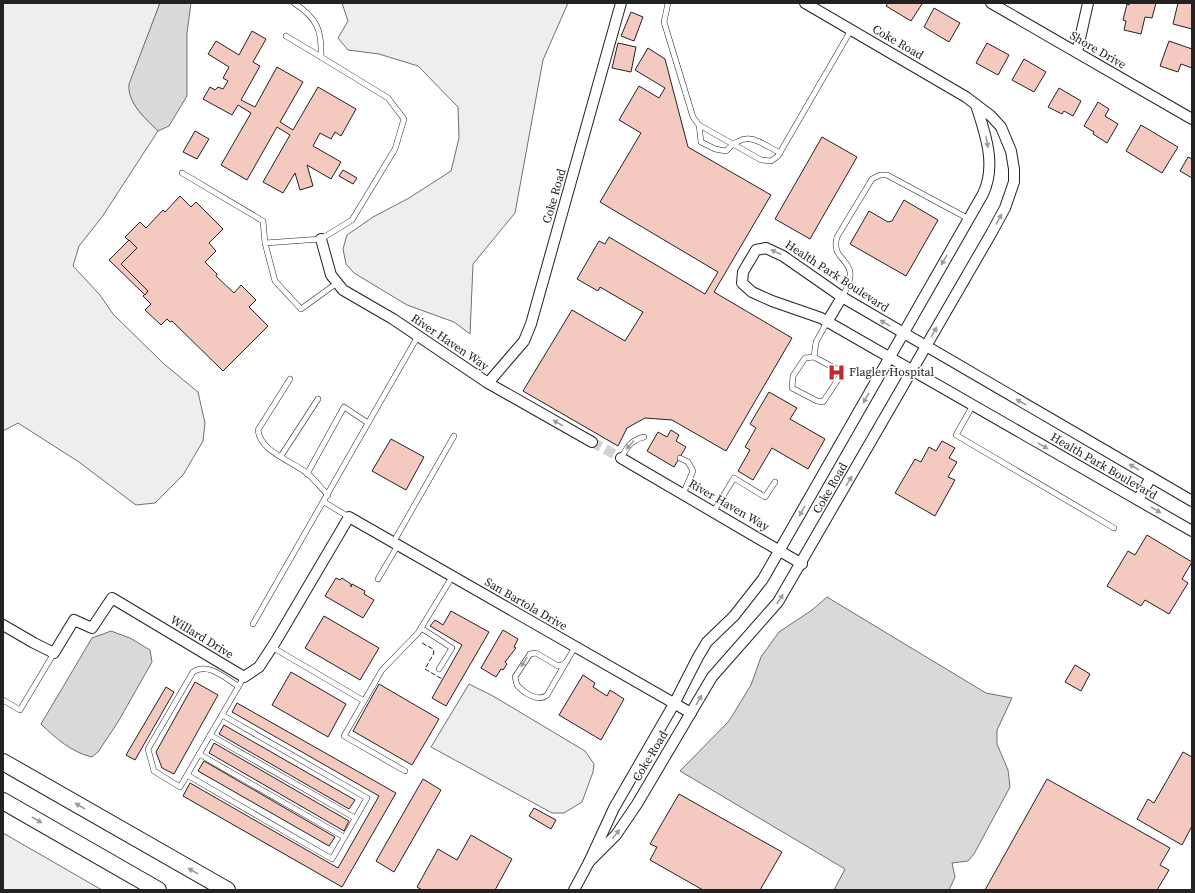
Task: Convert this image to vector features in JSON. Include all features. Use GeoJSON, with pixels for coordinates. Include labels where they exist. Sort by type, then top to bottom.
{"type":"FeatureCollection","features":[{"type":"Feature","properties":{"kind":"main road"},"geometry":{"type":"LineString","coordinates":[[3,762],[227,890]]}},
{"type":"Feature","properties":{"kind":"main road"},"geometry":{"type":"LineString","coordinates":[[3,801],[158,890]]}},
{"type":"Feature","properties":{"kind":"street","name":"Coke Road"},"geometry":{"type":"LineString","coordinates":[[488,383],[524,341],[531,324],[621,3]]}},
{"type":"Feature","properties":{"kind":"street","name":"Coke Road"},"geometry":{"type":"LineString","coordinates":[[589,862],[616,835],[637,804],[712,677],[778,602],[802,564],[1006,208],[1014,182],[1014,169],[1007,138],[1001,127],[976,105],[905,60],[805,3]]}},
{"type":"Feature","properties":{"kind":"street","name":"Shore Drive"},"geometry":{"type":"LineString","coordinates":[[991,3],[1192,118]]}},
{"type":"Feature","properties":{"kind":"street"},"geometry":{"type":"LineString","coordinates":[[1077,52],[1088,3]]}},
{"type":"Feature","properties":{"kind":"street","name":"Coke Road"},"geometry":{"type":"LineString","coordinates":[[574,890],[589,862],[614,808],[674,704],[707,642],[749,598],[763,579],[986,188],[990,166],[986,137],[976,105]]}},
{"type":"Feature","properties":{"kind":"street","name":"River Haven Way"},"geometry":{"type":"LineString","coordinates":[[321,239],[328,265],[336,282],[343,290],[393,319],[488,383],[592,442]]}},
{"type":"Feature","properties":{"kind":"street","name":"Health Park Boulevard"},"geometry":{"type":"LineString","coordinates":[[1192,501],[902,333],[842,297],[783,256],[766,248],[756,250],[746,266],[743,272],[742,283],[752,292],[827,322],[1192,531]]}},
{"type":"Feature","properties":{"kind":"street"},"geometry":{"type":"LineString","coordinates":[[827,322],[842,297]]}},
{"type":"Feature","properties":{"kind":"street","name":"River Haven Way"},"geometry":{"type":"LineString","coordinates":[[621,458],[802,564]]}},
{"type":"Feature","properties":{"kind":"street"},"geometry":{"type":"LineString","coordinates":[[1138,500],[1151,477]]}},
{"type":"Feature","properties":{"kind":"street"},"geometry":{"type":"LineString","coordinates":[[244,677],[259,667],[349,517]]}},
{"type":"Feature","properties":{"kind":"street","name":"San Bartola Drive"},"geometry":{"type":"LineString","coordinates":[[349,517],[691,713]]}},
{"type":"Feature","properties":{"kind":"street","name":"Willard Drive"},"geometry":{"type":"LineString","coordinates":[[54,652],[74,620],[92,628],[112,598],[244,677]]}},
{"type":"Feature","properties":{"kind":"street"},"geometry":{"type":"LineString","coordinates":[[4,627],[54,652]]}},
{"type":"Feature","properties":{"kind":"lane"},"geometry":{"type":"LineString","coordinates":[[294,3],[303,9],[317,23],[322,40],[321,57]]}},
{"type":"Feature","properties":{"kind":"lane"},"geometry":{"type":"LineString","coordinates":[[668,3],[664,22],[693,117],[699,125],[762,160],[771,161],[780,153],[850,30]]}},
{"type":"Feature","properties":{"kind":"lane"},"geometry":{"type":"LineString","coordinates":[[265,243],[321,239],[352,220],[395,149],[404,119],[388,98],[286,36]]}},
{"type":"Feature","properties":{"kind":"lane"},"geometry":{"type":"LineString","coordinates":[[699,125],[701,142],[721,151],[726,151],[732,144],[740,139],[751,138],[780,153]]}},
{"type":"Feature","properties":{"kind":"lane"},"geometry":{"type":"LineString","coordinates":[[182,173],[263,221],[265,243],[275,281],[301,309],[336,282]]}},
{"type":"Feature","properties":{"kind":"lane"},"geometry":{"type":"LineString","coordinates":[[842,297],[848,285],[851,274],[849,266],[836,252],[835,244],[837,237],[872,179],[880,175],[887,175],[969,219]]}},
{"type":"Feature","properties":{"kind":"lane"},"geometry":{"type":"LineString","coordinates":[[814,357],[816,342],[827,322]]}},
{"type":"Feature","properties":{"kind":"lane"},"geometry":{"type":"LineString","coordinates":[[253,624],[303,534],[324,502],[418,336]]}},
{"type":"Feature","properties":{"kind":"lane"},"geometry":{"type":"LineString","coordinates":[[814,357],[840,371],[839,378],[823,402],[816,401],[792,388],[794,376],[805,358],[814,357]]}},
{"type":"Feature","properties":{"kind":"lane"},"geometry":{"type":"LineString","coordinates":[[290,379],[258,430],[258,436],[265,446],[308,474],[328,495]]}},
{"type":"Feature","properties":{"kind":"lane"},"geometry":{"type":"LineString","coordinates":[[281,456],[318,399]]}},
{"type":"Feature","properties":{"kind":"lane"},"geometry":{"type":"LineString","coordinates":[[973,405],[956,435],[1114,528]]}},
{"type":"Feature","properties":{"kind":"lane"},"geometry":{"type":"LineString","coordinates":[[308,474],[344,407],[368,423]]}},
{"type":"Feature","properties":{"kind":"lane"},"geometry":{"type":"LineString","coordinates":[[378,579],[454,436]]}},
{"type":"Feature","properties":{"kind":"lane"},"geometry":{"type":"LineString","coordinates":[[621,458],[628,445],[635,439],[644,437]]}},
{"type":"Feature","properties":{"kind":"lane"},"geometry":{"type":"LineString","coordinates":[[680,458],[688,462],[693,471],[693,476],[684,494]]}},
{"type":"Feature","properties":{"kind":"lane"},"geometry":{"type":"LineString","coordinates":[[714,512],[734,478],[766,497],[774,482]]}},
{"type":"Feature","properties":{"kind":"lane"},"geometry":{"type":"LineString","coordinates":[[324,502],[349,517]]}},
{"type":"Feature","properties":{"kind":"lane"},"geometry":{"type":"LineString","coordinates":[[405,771],[344,736],[382,670],[421,628],[452,577]]}},
{"type":"Feature","properties":{"kind":"lane"},"geometry":{"type":"LineString","coordinates":[[421,628],[452,648],[439,668]]}},
{"type":"Feature","properties":{"kind":"lane"},"geometry":{"type":"LineString","coordinates":[[272,647],[364,701]]}},
{"type":"Feature","properties":{"kind":"lane"},"geometry":{"type":"LineString","coordinates":[[567,661],[562,666],[558,666],[536,653],[530,654],[516,676],[517,685],[533,696],[544,697],[567,661],[575,647]]}},
{"type":"Feature","properties":{"kind":"lane"},"geometry":{"type":"LineString","coordinates":[[3,700],[20,710],[54,652]]}},
{"type":"Feature","properties":{"kind":"lane"},"geometry":{"type":"LineString","coordinates":[[238,686],[212,670],[199,668],[193,672],[148,750],[154,771],[180,787],[244,677]]}},
{"type":"Feature","properties":{"kind":"lane"},"geometry":{"type":"LineString","coordinates":[[187,775],[332,858],[367,798],[222,715]]}},
{"type":"Feature","properties":{"kind":"lane"},"geometry":{"type":"LineString","coordinates":[[210,735],[355,818]]}},
{"type":"Feature","properties":{"kind":"lane"},"geometry":{"type":"LineString","coordinates":[[199,754],[344,837]]}},
{"type":"Feature","properties":{"kind":"shaded area"},"geometry":{"type":"Polygon","coordinates":[[[3,3],[160,3],[130,84],[131,98],[134,104],[158,131],[102,217],[79,246],[73,266],[100,295],[113,314],[164,364],[198,392],[205,423],[203,441],[183,475],[155,503],[136,505],[79,462],[18,423],[3,431],[3,3]]]}},
{"type":"Feature","properties":{"kind":"shaded area"},"geometry":{"type":"Polygon","coordinates":[[[160,3],[191,3],[187,33],[187,96],[169,126],[158,131],[143,116],[134,104],[129,91],[129,84],[160,3]]]}},
{"type":"Feature","properties":{"kind":"shaded area"},"geometry":{"type":"Polygon","coordinates":[[[342,3],[568,3],[543,60],[515,213],[473,264],[470,334],[454,322],[407,305],[354,273],[346,264],[343,249],[347,235],[373,217],[409,198],[451,171],[459,138],[458,107],[418,66],[379,54],[348,50],[338,38],[348,21],[342,3]]]}},
{"type":"Feature","properties":{"kind":"shaded area"},"geometry":{"type":"Polygon","coordinates":[[[827,597],[986,693],[1012,698],[997,730],[997,744],[1008,770],[1010,787],[974,854],[968,861],[952,863],[955,877],[949,890],[834,890],[845,869],[680,771],[729,721],[751,685],[761,657],[779,632],[812,610],[827,597]]]}},
{"type":"Feature","properties":{"kind":"shaded area"},"geometry":{"type":"Polygon","coordinates":[[[111,631],[130,638],[150,650],[152,662],[118,722],[98,752],[92,757],[71,748],[41,724],[92,638],[111,631]]]}},
{"type":"Feature","properties":{"kind":"shaded area"},"geometry":{"type":"Polygon","coordinates":[[[469,684],[493,696],[585,751],[594,764],[593,772],[582,802],[564,813],[552,813],[431,747],[469,684]]]}},
{"type":"Feature","properties":{"kind":"shaded area"},"geometry":{"type":"Polygon","coordinates":[[[3,833],[102,890],[3,890],[3,833]]]}},
{"type":"Feature","properties":{"kind":"building"},"geometry":{"type":"Polygon","coordinates":[[[888,3],[922,4],[911,21],[886,6],[888,3]]]}},
{"type":"Feature","properties":{"kind":"building"},"geometry":{"type":"Polygon","coordinates":[[[1130,3],[1156,3],[1152,18],[1145,17],[1141,34],[1124,30],[1126,21],[1123,20],[1127,4],[1129,5],[1130,3]]]}},
{"type":"Feature","properties":{"kind":"building"},"geometry":{"type":"Polygon","coordinates":[[[1178,3],[1192,3],[1192,29],[1173,24],[1178,3]]]}},
{"type":"Feature","properties":{"kind":"building"},"geometry":{"type":"Polygon","coordinates":[[[934,8],[960,23],[949,42],[924,27],[934,8]]]}},
{"type":"Feature","properties":{"kind":"building"},"geometry":{"type":"Polygon","coordinates":[[[631,12],[643,17],[634,41],[621,36],[631,12]]]}},
{"type":"Feature","properties":{"kind":"building"},"geometry":{"type":"Polygon","coordinates":[[[252,31],[266,39],[253,62],[260,66],[241,100],[255,107],[277,67],[303,82],[280,122],[293,130],[318,87],[356,109],[341,136],[335,132],[331,139],[320,133],[313,146],[341,162],[331,179],[307,165],[313,186],[300,190],[295,173],[283,193],[263,182],[290,135],[277,127],[247,180],[221,165],[251,113],[238,105],[232,115],[203,99],[210,87],[215,90],[218,87],[223,89],[228,81],[223,78],[229,67],[208,54],[216,41],[239,55],[252,31]]]}},
{"type":"Feature","properties":{"kind":"building"},"geometry":{"type":"Polygon","coordinates":[[[1169,41],[1192,49],[1192,68],[1181,64],[1178,72],[1160,66],[1169,41]]]}},
{"type":"Feature","properties":{"kind":"building"},"geometry":{"type":"Polygon","coordinates":[[[618,43],[636,47],[631,72],[612,68],[618,43]]]}},
{"type":"Feature","properties":{"kind":"building"},"geometry":{"type":"Polygon","coordinates":[[[987,43],[1009,55],[998,75],[976,63],[987,43]]]}},
{"type":"Feature","properties":{"kind":"building"},"geometry":{"type":"Polygon","coordinates":[[[648,48],[665,59],[688,147],[771,195],[714,292],[792,338],[726,451],[672,420],[645,418],[627,428],[618,446],[523,391],[572,310],[625,341],[643,312],[600,287],[598,291],[577,279],[599,241],[605,244],[609,237],[705,294],[718,272],[600,202],[641,133],[619,120],[639,86],[659,98],[665,88],[635,70],[648,48]]]}},
{"type":"Feature","properties":{"kind":"building"},"geometry":{"type":"Polygon","coordinates":[[[1024,59],[1046,72],[1034,92],[1012,80],[1024,59]]]}},
{"type":"Feature","properties":{"kind":"building"},"geometry":{"type":"Polygon","coordinates":[[[1059,88],[1081,101],[1073,116],[1064,111],[1062,114],[1048,107],[1059,88]]]}},
{"type":"Feature","properties":{"kind":"building"},"geometry":{"type":"Polygon","coordinates":[[[1098,102],[1109,109],[1105,116],[1118,124],[1107,143],[1084,126],[1098,102]]]}},
{"type":"Feature","properties":{"kind":"building"},"geometry":{"type":"Polygon","coordinates":[[[1141,125],[1178,147],[1162,173],[1126,151],[1141,125]]]}},
{"type":"Feature","properties":{"kind":"building"},"geometry":{"type":"Polygon","coordinates":[[[195,131],[209,139],[197,159],[183,152],[195,131]]]}},
{"type":"Feature","properties":{"kind":"building"},"geometry":{"type":"Polygon","coordinates":[[[822,137],[857,157],[810,239],[775,219],[822,137]]]}},
{"type":"Feature","properties":{"kind":"building"},"geometry":{"type":"Polygon","coordinates":[[[1188,157],[1192,159],[1192,178],[1180,171],[1188,157]]]}},
{"type":"Feature","properties":{"kind":"building"},"geometry":{"type":"Polygon","coordinates":[[[343,170],[357,178],[353,184],[339,176],[343,170]]]}},
{"type":"Feature","properties":{"kind":"building"},"geometry":{"type":"Polygon","coordinates":[[[180,196],[191,207],[196,202],[223,229],[209,243],[216,251],[205,262],[217,274],[216,276],[234,293],[241,285],[256,300],[249,307],[268,326],[223,371],[172,321],[170,322],[167,319],[161,325],[145,310],[151,304],[143,296],[148,291],[121,264],[137,248],[125,237],[140,222],[146,228],[163,210],[165,212],[180,196]]]}},
{"type":"Feature","properties":{"kind":"building"},"geometry":{"type":"Polygon","coordinates":[[[904,200],[938,220],[906,276],[850,244],[869,211],[888,222],[892,221],[904,200]]]}},
{"type":"Feature","properties":{"kind":"building"},"geometry":{"type":"Polygon","coordinates":[[[129,240],[137,248],[121,264],[148,291],[145,295],[109,260],[129,240]]]}},
{"type":"Feature","properties":{"kind":"building"},"geometry":{"type":"Polygon","coordinates":[[[769,392],[797,408],[790,419],[825,439],[808,469],[772,448],[753,480],[738,471],[750,450],[745,447],[756,428],[750,424],[769,392]]]}},
{"type":"Feature","properties":{"kind":"building"},"geometry":{"type":"Polygon","coordinates":[[[671,430],[679,435],[676,441],[686,447],[674,467],[647,451],[658,432],[667,437],[671,430]]]}},
{"type":"Feature","properties":{"kind":"building"},"geometry":{"type":"Polygon","coordinates":[[[391,439],[424,457],[406,490],[372,471],[391,439]]]}},
{"type":"Feature","properties":{"kind":"building"},"geometry":{"type":"Polygon","coordinates":[[[942,441],[955,448],[949,458],[957,462],[948,477],[955,480],[935,516],[895,493],[915,459],[921,462],[929,447],[936,451],[942,441]]]}},
{"type":"Feature","properties":{"kind":"building"},"geometry":{"type":"Polygon","coordinates":[[[1147,535],[1192,562],[1182,579],[1188,583],[1169,614],[1145,600],[1141,606],[1107,586],[1128,551],[1135,555],[1147,535]]]}},
{"type":"Feature","properties":{"kind":"building"},"geometry":{"type":"Polygon","coordinates":[[[336,578],[340,580],[342,578],[351,584],[351,587],[352,584],[365,591],[364,594],[374,600],[363,618],[325,596],[336,578]]]}},
{"type":"Feature","properties":{"kind":"building"},"geometry":{"type":"Polygon","coordinates":[[[451,611],[489,632],[446,706],[432,698],[462,645],[430,626],[435,620],[443,625],[451,611]]]}},
{"type":"Feature","properties":{"kind":"building"},"geometry":{"type":"Polygon","coordinates":[[[324,616],[379,648],[360,680],[305,648],[324,616]]]}},
{"type":"Feature","properties":{"kind":"building"},"geometry":{"type":"Polygon","coordinates":[[[503,630],[518,639],[514,647],[516,648],[505,662],[507,664],[503,670],[501,669],[496,677],[481,668],[503,630]]]}},
{"type":"Feature","properties":{"kind":"building"},"geometry":{"type":"Polygon","coordinates":[[[1075,665],[1090,674],[1081,691],[1065,682],[1075,665]]]}},
{"type":"Feature","properties":{"kind":"building"},"geometry":{"type":"Polygon","coordinates":[[[291,672],[346,704],[328,737],[272,705],[291,672]]]}},
{"type":"Feature","properties":{"kind":"building"},"geometry":{"type":"Polygon","coordinates":[[[583,675],[595,683],[593,687],[607,696],[610,690],[624,699],[601,740],[559,715],[583,675]]]}},
{"type":"Feature","properties":{"kind":"building"},"geometry":{"type":"Polygon","coordinates":[[[195,682],[218,695],[174,774],[162,768],[156,752],[195,682]]]}},
{"type":"Feature","properties":{"kind":"building"},"geometry":{"type":"Polygon","coordinates":[[[379,684],[439,719],[412,765],[353,731],[379,684]]]}},
{"type":"Feature","properties":{"kind":"building"},"geometry":{"type":"Polygon","coordinates":[[[166,687],[174,692],[135,760],[126,755],[166,687]]]}},
{"type":"Feature","properties":{"kind":"building"},"geometry":{"type":"Polygon","coordinates":[[[237,703],[396,793],[342,887],[183,796],[190,783],[338,868],[379,796],[232,712],[237,703]]]}},
{"type":"Feature","properties":{"kind":"building"},"geometry":{"type":"Polygon","coordinates":[[[224,725],[355,800],[349,809],[219,734],[224,725]]]}},
{"type":"Feature","properties":{"kind":"building"},"geometry":{"type":"Polygon","coordinates":[[[214,743],[349,821],[344,831],[209,753],[214,743]]]}},
{"type":"Feature","properties":{"kind":"building"},"geometry":{"type":"Polygon","coordinates":[[[1183,752],[1192,757],[1192,826],[1182,845],[1137,819],[1148,799],[1154,803],[1183,752]]]}},
{"type":"Feature","properties":{"kind":"building"},"geometry":{"type":"Polygon","coordinates":[[[204,761],[335,837],[329,846],[198,771],[204,761]]]}},
{"type":"Feature","properties":{"kind":"building"},"geometry":{"type":"Polygon","coordinates":[[[423,779],[441,790],[394,872],[376,861],[423,779]]]}},
{"type":"Feature","properties":{"kind":"building"},"geometry":{"type":"Polygon","coordinates":[[[1047,779],[1170,848],[1160,865],[1169,870],[1157,890],[985,890],[1047,779]]]}},
{"type":"Feature","properties":{"kind":"building"},"geometry":{"type":"Polygon","coordinates":[[[679,794],[782,852],[760,890],[703,890],[650,860],[657,847],[650,844],[679,794]]]}},
{"type":"Feature","properties":{"kind":"building"},"geometry":{"type":"Polygon","coordinates":[[[534,808],[556,820],[551,829],[529,816],[534,808]]]}},
{"type":"Feature","properties":{"kind":"building"},"geometry":{"type":"Polygon","coordinates":[[[471,835],[512,859],[495,890],[422,890],[417,887],[438,849],[457,860],[471,835]]]}},
{"type":"Feature","properties":{"kind":"tunnel"},"geometry":{"type":"LineString","coordinates":[[592,442],[621,458]]}},
{"type":"Feature","properties":{"kind":"fence"},"geometry":{"type":"LineString","coordinates":[[422,643],[433,649],[434,653],[425,669],[442,679]]}},
{"type":"Feature","properties":{"kind":"place","name":"Flagler Hospital"},"geometry":{"type":"Point","coordinates":[836,372]}}]}
